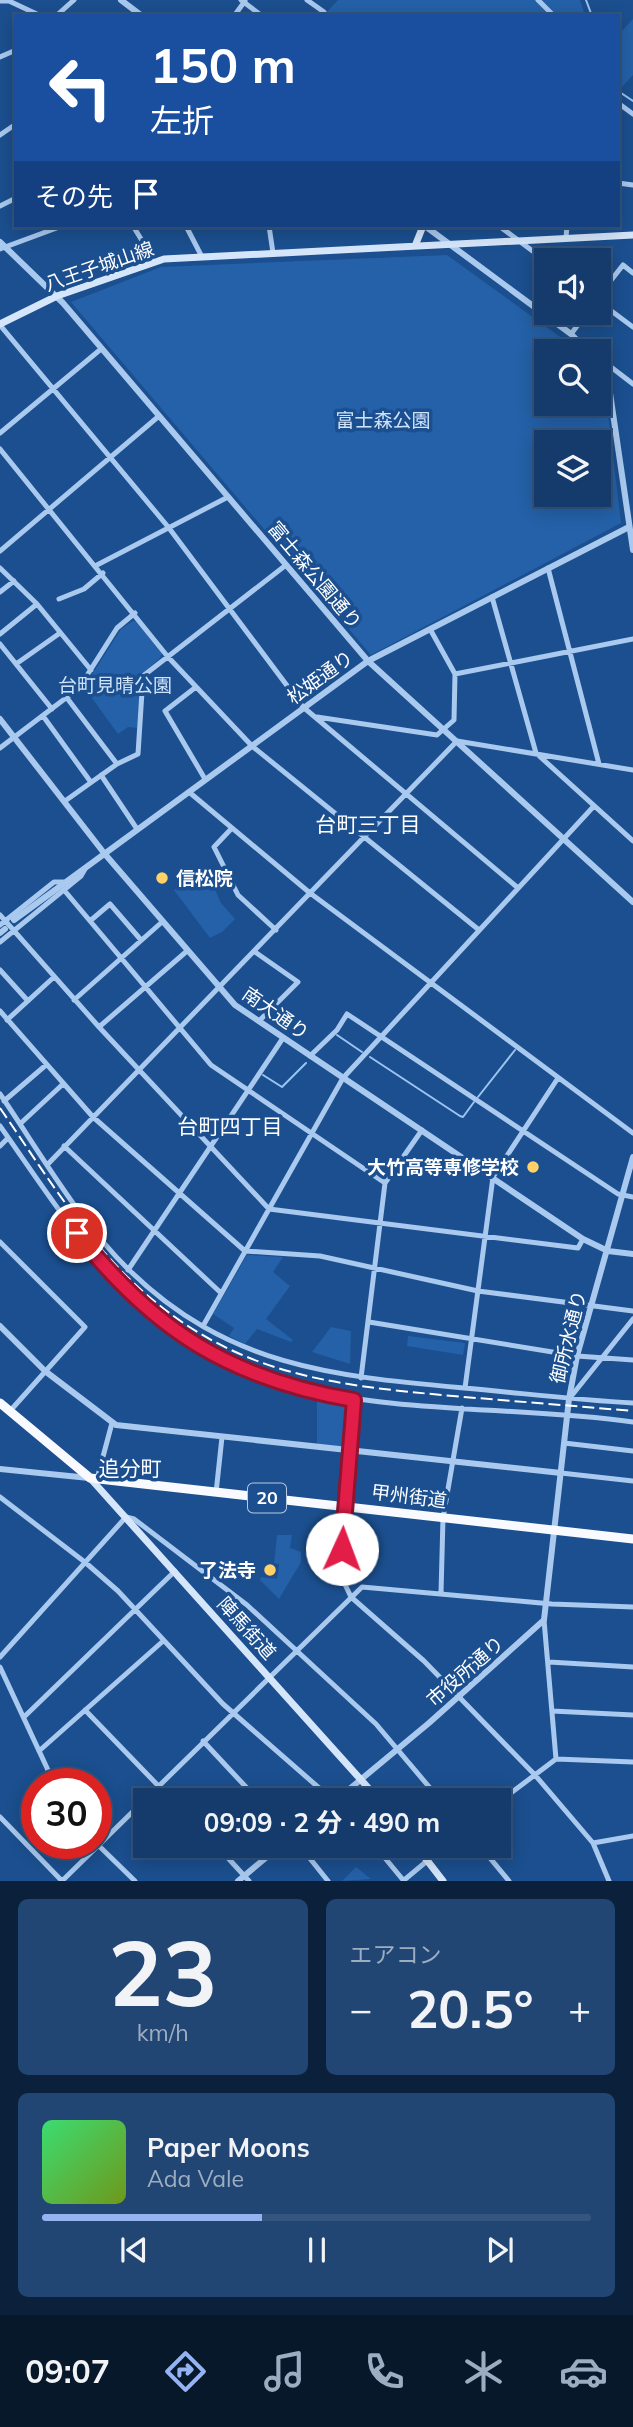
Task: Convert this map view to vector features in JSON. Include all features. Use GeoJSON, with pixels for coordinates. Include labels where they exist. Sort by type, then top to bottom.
{"type":"FeatureCollection","features":[{"type":"Feature","properties":{"kind":"highway"},"geometry":{"type":"LineString","coordinates":[[0,1403],[94,1479]]}},
{"type":"Feature","properties":{"kind":"highway","name":"甲州街道"},"geometry":{"type":"LineString","coordinates":[[94,1479],[633,1539]]}},
{"type":"Feature","properties":{"kind":"main road"},"geometry":{"type":"LineString","coordinates":[[415,246],[423,228]]}},
{"type":"Feature","properties":{"kind":"main road","name":"八王子城山線"},"geometry":{"type":"LineString","coordinates":[[0,324],[57,296],[155,260],[633,235]]}},
{"type":"Feature","properties":{"kind":"main road","name":"陣馬街道"},"geometry":{"type":"LineString","coordinates":[[94,1479],[125,1517],[370,1788]]}},
{"type":"Feature","properties":{"kind":"main road"},"geometry":{"type":"LineString","coordinates":[[425,1858],[443,1881]]}},
{"type":"Feature","properties":{"kind":"street"},"geometry":{"type":"LineString","coordinates":[[58,14],[74,0]]}},
{"type":"Feature","properties":{"kind":"street"},"geometry":{"type":"LineString","coordinates":[[121,0],[139,14]]}},
{"type":"Feature","properties":{"kind":"street"},"geometry":{"type":"LineString","coordinates":[[307,0],[324,12],[322,14]]}},
{"type":"Feature","properties":{"kind":"street"},"geometry":{"type":"LineString","coordinates":[[538,0],[552,14]]}},
{"type":"Feature","properties":{"kind":"street"},"geometry":{"type":"LineString","coordinates":[[0,1],[9,1],[37,14]]}},
{"type":"Feature","properties":{"kind":"street"},"geometry":{"type":"LineString","coordinates":[[244,1],[260,14]]}},
{"type":"Feature","properties":{"kind":"street"},"geometry":{"type":"LineString","coordinates":[[129,14],[133,9]]}},
{"type":"Feature","properties":{"kind":"street"},"geometry":{"type":"LineString","coordinates":[[2,246],[56,228]]}},
{"type":"Feature","properties":{"kind":"street"},"geometry":{"type":"LineString","coordinates":[[134,228],[155,260]]}},
{"type":"Feature","properties":{"kind":"street"},"geometry":{"type":"LineString","coordinates":[[187,228],[202,257]]}},
{"type":"Feature","properties":{"kind":"street"},"geometry":{"type":"LineString","coordinates":[[270,228],[273,253]]}},
{"type":"Feature","properties":{"kind":"street"},"geometry":{"type":"LineString","coordinates":[[427,228],[576,339]]}},
{"type":"Feature","properties":{"kind":"street"},"geometry":{"type":"LineString","coordinates":[[502,228],[534,252]]}},
{"type":"Feature","properties":{"kind":"street"},"geometry":{"type":"LineString","coordinates":[[566,228],[566,237]]}},
{"type":"Feature","properties":{"kind":"street","name":"富士森公園通り"},"geometry":{"type":"LineString","coordinates":[[2,246],[57,296],[368,662],[633,902]]}},
{"type":"Feature","properties":{"kind":"street"},"geometry":{"type":"LineString","coordinates":[[611,282],[624,265],[633,273]]}},
{"type":"Feature","properties":{"kind":"street"},"geometry":{"type":"LineString","coordinates":[[611,309],[633,327]]}},
{"type":"Feature","properties":{"kind":"street"},"geometry":{"type":"LineString","coordinates":[[0,324],[113,457],[230,608],[303,708],[518,888]]}},
{"type":"Feature","properties":{"kind":"street"},"geometry":{"type":"LineString","coordinates":[[571,334],[578,325]]}},
{"type":"Feature","properties":{"kind":"street"},"geometry":{"type":"LineString","coordinates":[[0,433],[101,349]]}},
{"type":"Feature","properties":{"kind":"street"},"geometry":{"type":"LineString","coordinates":[[611,367],[633,384]]}},
{"type":"Feature","properties":{"kind":"street"},"geometry":{"type":"LineString","coordinates":[[611,400],[633,550]]}},
{"type":"Feature","properties":{"kind":"street"},"geometry":{"type":"LineString","coordinates":[[0,551],[159,416]]}},
{"type":"Feature","properties":{"kind":"street"},"geometry":{"type":"LineString","coordinates":[[0,449],[97,565],[168,657],[252,746],[479,930]]}},
{"type":"Feature","properties":{"kind":"street"},"geometry":{"type":"LineString","coordinates":[[97,565],[228,497]]}},
{"type":"Feature","properties":{"kind":"street","name":"松姫通り"},"geometry":{"type":"LineString","coordinates":[[14,920],[368,662],[631,528]]}},
{"type":"Feature","properties":{"kind":"street"},"geometry":{"type":"LineString","coordinates":[[65,801],[90,781],[138,754],[144,676],[286,565]]}},
{"type":"Feature","properties":{"kind":"street"},"geometry":{"type":"LineString","coordinates":[[0,568],[39,604],[91,670]]}},
{"type":"Feature","properties":{"kind":"street"},"geometry":{"type":"LineString","coordinates":[[548,568],[599,764]]}},
{"type":"Feature","properties":{"kind":"street"},"geometry":{"type":"LineString","coordinates":[[59,599],[84,589],[103,573]]}},
{"type":"Feature","properties":{"kind":"street"},"geometry":{"type":"LineString","coordinates":[[0,592],[14,581]]}},
{"type":"Feature","properties":{"kind":"street"},"geometry":{"type":"LineString","coordinates":[[492,597],[536,753],[633,841]]}},
{"type":"Feature","properties":{"kind":"street"},"geometry":{"type":"LineString","coordinates":[[0,634],[39,604]]}},
{"type":"Feature","properties":{"kind":"street"},"geometry":{"type":"LineString","coordinates":[[0,748],[79,688],[117,628],[135,613]]}},
{"type":"Feature","properties":{"kind":"street"},"geometry":{"type":"LineString","coordinates":[[317,717],[437,735],[444,730],[454,720],[454,674],[430,629]]}},
{"type":"Feature","properties":{"kind":"street"},"geometry":{"type":"LineString","coordinates":[[16,664],[60,633]]}},
{"type":"Feature","properties":{"kind":"street"},"geometry":{"type":"LineString","coordinates":[[454,674],[633,639]]}},
{"type":"Feature","properties":{"kind":"street"},"geometry":{"type":"LineString","coordinates":[[0,644],[52,709]]}},
{"type":"Feature","properties":{"kind":"street"},"geometry":{"type":"LineString","coordinates":[[196,687],[165,711],[205,779]]}},
{"type":"Feature","properties":{"kind":"street"},"geometry":{"type":"LineString","coordinates":[[67,698],[117,764]]}},
{"type":"Feature","properties":{"kind":"street"},"geometry":{"type":"LineString","coordinates":[[43,716],[90,781]]}},
{"type":"Feature","properties":{"kind":"street","name":"南大通り"},"geometry":{"type":"LineString","coordinates":[[0,719],[104,853],[219,990],[235,1005],[583,1239],[608,1251],[633,1254]]}},
{"type":"Feature","properties":{"kind":"street"},"geometry":{"type":"LineString","coordinates":[[48,1164],[255,953],[457,741],[633,770]]}},
{"type":"Feature","properties":{"kind":"street"},"geometry":{"type":"LineString","coordinates":[[100,775],[136,829]]}},
{"type":"Feature","properties":{"kind":"street"},"geometry":{"type":"LineString","coordinates":[[189,792],[310,893],[633,1133]]}},
{"type":"Feature","properties":{"kind":"street"},"geometry":{"type":"LineString","coordinates":[[203,1326],[343,1078],[594,806]]}},
{"type":"Feature","properties":{"kind":"street"},"geometry":{"type":"LineString","coordinates":[[232,828],[214,847],[238,895],[276,930]]}},
{"type":"Feature","properties":{"kind":"street"},"geometry":{"type":"LineString","coordinates":[[0,942],[4,925],[54,882],[64,886],[179,1030],[211,1065],[385,1183]]}},
{"type":"Feature","properties":{"kind":"street"},"geometry":{"type":"LineString","coordinates":[[4,925],[64,886]]}},
{"type":"Feature","properties":{"kind":"street"},"geometry":{"type":"LineString","coordinates":[[90,921],[110,904],[141,940]]}},
{"type":"Feature","properties":{"kind":"street"},"geometry":{"type":"LineString","coordinates":[[74,1000],[162,922]]}},
{"type":"Feature","properties":{"kind":"street"},"geometry":{"type":"LineString","coordinates":[[4,925],[269,1209],[578,1248],[583,1239]]}},
{"type":"Feature","properties":{"kind":"street"},"geometry":{"type":"LineString","coordinates":[[99,1027],[187,951]]}},
{"type":"Feature","properties":{"kind":"street"},"geometry":{"type":"LineString","coordinates":[[255,953],[298,982],[259,1021]]}},
{"type":"Feature","properties":{"kind":"street"},"geometry":{"type":"LineString","coordinates":[[0,970],[28,1001]]}},
{"type":"Feature","properties":{"kind":"street"},"geometry":{"type":"LineString","coordinates":[[7,1020],[54,977]]}},
{"type":"Feature","properties":{"kind":"street"},"geometry":{"type":"LineString","coordinates":[[0,1011],[93,1117],[245,1251],[320,1256],[478,1291],[633,1311]]}},
{"type":"Feature","properties":{"kind":"street"},"geometry":{"type":"LineString","coordinates":[[310,1056],[337,1030],[347,1014],[622,1196],[633,1197]]}},
{"type":"Feature","properties":{"kind":"street"},"geometry":{"type":"LineString","coordinates":[[128,1270],[283,1038]]}},
{"type":"Feature","properties":{"kind":"street"},"geometry":{"type":"LineString","coordinates":[[4,1101],[46,1065]]}},
{"type":"Feature","properties":{"kind":"street"},"geometry":{"type":"LineString","coordinates":[[465,1388],[493,1177],[558,1078]]}},
{"type":"Feature","properties":{"kind":"street"},"geometry":{"type":"LineString","coordinates":[[21,1123],[63,1084]]}},
{"type":"Feature","properties":{"kind":"street"},"geometry":{"type":"LineString","coordinates":[[0,1094],[101,1238],[128,1270],[178,1312],[203,1326],[273,1359],[361,1378],[633,1403]]}},
{"type":"Feature","properties":{"kind":"street"},"geometry":{"type":"LineString","coordinates":[[0,1126],[98,1259],[165,1323],[237,1368],[291,1387],[354,1400],[633,1422]]}},
{"type":"Feature","properties":{"kind":"street"},"geometry":{"type":"LineString","coordinates":[[361,1378],[385,1183],[422,1130]]}},
{"type":"Feature","properties":{"kind":"street"},"geometry":{"type":"LineString","coordinates":[[0,1146],[9,1138]]}},
{"type":"Feature","properties":{"kind":"street"},"geometry":{"type":"LineString","coordinates":[[64,1146],[220,1293]]}},
{"type":"Feature","properties":{"kind":"street","name":"御所水通り"},"geometry":{"type":"LineString","coordinates":[[554,1530],[569,1399],[577,1356],[633,1157]]}},
{"type":"Feature","properties":{"kind":"street"},"geometry":{"type":"LineString","coordinates":[[0,1242],[85,1324],[10,1411]]}},
{"type":"Feature","properties":{"kind":"street"},"geometry":{"type":"LineString","coordinates":[[569,1399],[633,1319]]}},
{"type":"Feature","properties":{"kind":"street"},"geometry":{"type":"LineString","coordinates":[[369,1322],[577,1356],[633,1360]]}},
{"type":"Feature","properties":{"kind":"street"},"geometry":{"type":"LineString","coordinates":[[0,1326],[45,1371],[112,1423],[122,1427],[633,1481]]}},
{"type":"Feature","properties":{"kind":"street"},"geometry":{"type":"LineString","coordinates":[[354,1400],[344,1506],[341,1576],[351,1597],[460,1696],[534,1775],[593,1843],[609,1881]]}},
{"type":"Feature","properties":{"kind":"street"},"geometry":{"type":"LineString","coordinates":[[441,1593],[443,1518],[462,1408]]}},
{"type":"Feature","properties":{"kind":"street"},"geometry":{"type":"LineString","coordinates":[[0,1469],[94,1479],[112,1423]]}},
{"type":"Feature","properties":{"kind":"street"},"geometry":{"type":"LineString","coordinates":[[216,1493],[222,1437]]}},
{"type":"Feature","properties":{"kind":"street"},"geometry":{"type":"LineString","coordinates":[[564,1443],[633,1451]]}},
{"type":"Feature","properties":{"kind":"street"},"geometry":{"type":"LineString","coordinates":[[0,1497],[86,1563],[136,1611],[162,1642],[232,1712],[320,1788]]}},
{"type":"Feature","properties":{"kind":"street"},"geometry":{"type":"LineString","coordinates":[[0,1657],[125,1517],[145,1525],[223,1586],[376,1724],[430,1788]]}},
{"type":"Feature","properties":{"kind":"street"},"geometry":{"type":"LineString","coordinates":[[554,1530],[544,1620],[556,1759]]}},
{"type":"Feature","properties":{"kind":"street"},"geometry":{"type":"LineString","coordinates":[[24,1717],[175,1571]]}},
{"type":"Feature","properties":{"kind":"street"},"geometry":{"type":"LineString","coordinates":[[112,1830],[362,1587],[633,1608]]}},
{"type":"Feature","properties":{"kind":"street","name":"市役所通り"},"geometry":{"type":"LineString","coordinates":[[350,1788],[460,1696],[544,1620]]}},
{"type":"Feature","properties":{"kind":"street"},"geometry":{"type":"LineString","coordinates":[[39,1751],[162,1642]]}},
{"type":"Feature","properties":{"kind":"street"},"geometry":{"type":"LineString","coordinates":[[549,1662],[633,1667]]}},
{"type":"Feature","properties":{"kind":"street"},"geometry":{"type":"LineString","coordinates":[[0,1667],[47,1768]]}},
{"type":"Feature","properties":{"kind":"street"},"geometry":{"type":"LineString","coordinates":[[85,1710],[158,1786]]}},
{"type":"Feature","properties":{"kind":"street"},"geometry":{"type":"LineString","coordinates":[[552,1712],[633,1715]]}},
{"type":"Feature","properties":{"kind":"street"},"geometry":{"type":"LineString","coordinates":[[203,1741],[247,1788]]}},
{"type":"Feature","properties":{"kind":"street"},"geometry":{"type":"LineString","coordinates":[[511,1793],[556,1759],[633,1762]]}},
{"type":"Feature","properties":{"kind":"street"},"geometry":{"type":"LineString","coordinates":[[0,1817],[62,1881],[83,1859]]}},
{"type":"Feature","properties":{"kind":"street"},"geometry":{"type":"LineString","coordinates":[[593,1843],[633,1836]]}},
{"type":"Feature","properties":{"kind":"street"},"geometry":{"type":"LineString","coordinates":[[228,1858],[247,1878]]}},
{"type":"Feature","properties":{"kind":"street"},"geometry":{"type":"LineString","coordinates":[[238,1881],[247,1878],[268,1858]]}},
{"type":"Feature","properties":{"kind":"street"},"geometry":{"type":"LineString","coordinates":[[310,1858],[328,1881]]}},
{"type":"Feature","properties":{"kind":"street"},"geometry":{"type":"LineString","coordinates":[[385,1858],[403,1881],[427,1861]]}},
{"type":"Feature","properties":{"kind":"street"},"geometry":{"type":"LineString","coordinates":[[490,1858],[509,1881]]}},
{"type":"Feature","properties":{"kind":"street"},"geometry":{"type":"LineString","coordinates":[[112,1859],[135,1881]]}},
{"type":"Feature","properties":{"kind":"green space"},"geometry":{"type":"Polygon","coordinates":[[[338,0],[580,0],[584,14],[325,14],[338,0]]]}},
{"type":"Feature","properties":{"kind":"green space"},"geometry":{"type":"Polygon","coordinates":[[[633,19],[633,75],[622,87],[620,85],[620,33],[633,19]]]}},
{"type":"Feature","properties":{"kind":"green space","name":"富士森公園"},"geometry":{"type":"Polygon","coordinates":[[[447,255],[534,318],[534,325],[544,325],[563,339],[534,339],[534,416],[608,416],[610,430],[534,430],[534,507],[611,507],[611,440],[621,523],[371,655],[71,302],[161,267],[447,255]]]}},
{"type":"Feature","properties":{"kind":"green space","name":"台町見晴公園"},"geometry":{"type":"Polygon","coordinates":[[[133,621],[138,622],[162,653],[141,675],[137,728],[128,727],[118,734],[84,687],[121,629],[133,621]]]}},
{"type":"Feature","properties":{"kind":"green space"},"geometry":{"type":"Polygon","coordinates":[[[205,867],[221,903],[235,919],[222,932],[210,938],[174,890],[178,887],[176,882],[205,867]]]}},
{"type":"Feature","properties":{"kind":"green space"},"geometry":{"type":"Polygon","coordinates":[[[247,1255],[283,1257],[273,1272],[290,1286],[266,1319],[293,1340],[291,1342],[257,1329],[245,1344],[229,1336],[234,1328],[213,1314],[247,1255]]]}},
{"type":"Feature","properties":{"kind":"green space"},"geometry":{"type":"Polygon","coordinates":[[[331,1327],[351,1331],[350,1364],[312,1352],[331,1327]]]}},
{"type":"Feature","properties":{"kind":"green space"},"geometry":{"type":"Polygon","coordinates":[[[408,1336],[465,1343],[463,1355],[407,1346],[408,1336]]]}},
{"type":"Feature","properties":{"kind":"green space"},"geometry":{"type":"Polygon","coordinates":[[[317,1395],[351,1403],[349,1450],[317,1446],[317,1395]]]}},
{"type":"Feature","properties":{"kind":"green space"},"geometry":{"type":"Polygon","coordinates":[[[277,1535],[292,1535],[290,1548],[301,1552],[301,1562],[279,1599],[260,1580],[261,1577],[277,1579],[279,1564],[274,1563],[277,1535]]]}},
{"type":"Feature","properties":{"kind":"green space"},"geometry":{"type":"Polygon","coordinates":[[[356,1867],[371,1879],[342,1881],[356,1867]]]}},
{"type":"Feature","properties":{"kind":"waterway"},"geometry":{"type":"LineString","coordinates":[[586,0],[591,14]]}},
{"type":"Feature","properties":{"kind":"waterway"},"geometry":{"type":"LineString","coordinates":[[620,92],[633,101]]}},
{"type":"Feature","properties":{"kind":"waterway"},"geometry":{"type":"LineString","coordinates":[[337,1035],[362,1052]]}},
{"type":"Feature","properties":{"kind":"waterway"},"geometry":{"type":"LineString","coordinates":[[478,1097],[515,1050]]}},
{"type":"Feature","properties":{"kind":"waterway"},"geometry":{"type":"LineString","coordinates":[[370,1057],[460,1116],[463,1117],[474,1102]]}},
{"type":"Feature","properties":{"kind":"waterway"},"geometry":{"type":"LineString","coordinates":[[263,1075],[282,1087],[306,1063]]}},
{"type":"Feature","properties":{"kind":"railway"},"geometry":{"type":"LineString","coordinates":[[0,1108],[82,1225],[119,1268],[175,1317],[211,1340],[248,1358],[325,1380],[366,1387],[633,1411]]}},
{"type":"Feature","properties":{"kind":"place","name":"信松院"},"geometry":{"type":"Point","coordinates":[162,878]}},
{"type":"Feature","properties":{"kind":"place","name":"大竹高等専修学校"},"geometry":{"type":"Point","coordinates":[533,1167]}},
{"type":"Feature","properties":{"kind":"place","name":"了法寺"},"geometry":{"type":"Point","coordinates":[270,1570]}},
{"type":"Feature","properties":{"kind":"district","name":"台町三丁目"},"geometry":{"type":"Point","coordinates":[368,825]}},
{"type":"Feature","properties":{"kind":"district","name":"台町四丁目"},"geometry":{"type":"Point","coordinates":[230,1127]}},
{"type":"Feature","properties":{"kind":"district","name":"追分町"},"geometry":{"type":"Point","coordinates":[130,1469]}},
{"type":"Feature","properties":{"kind":"route"},"geometry":{"type":"LineString","coordinates":[[77,1233],[117,1280],[148,1309],[205,1351],[237,1368],[269,1380],[354,1400],[342,1516],[342,1549]]}}]}
